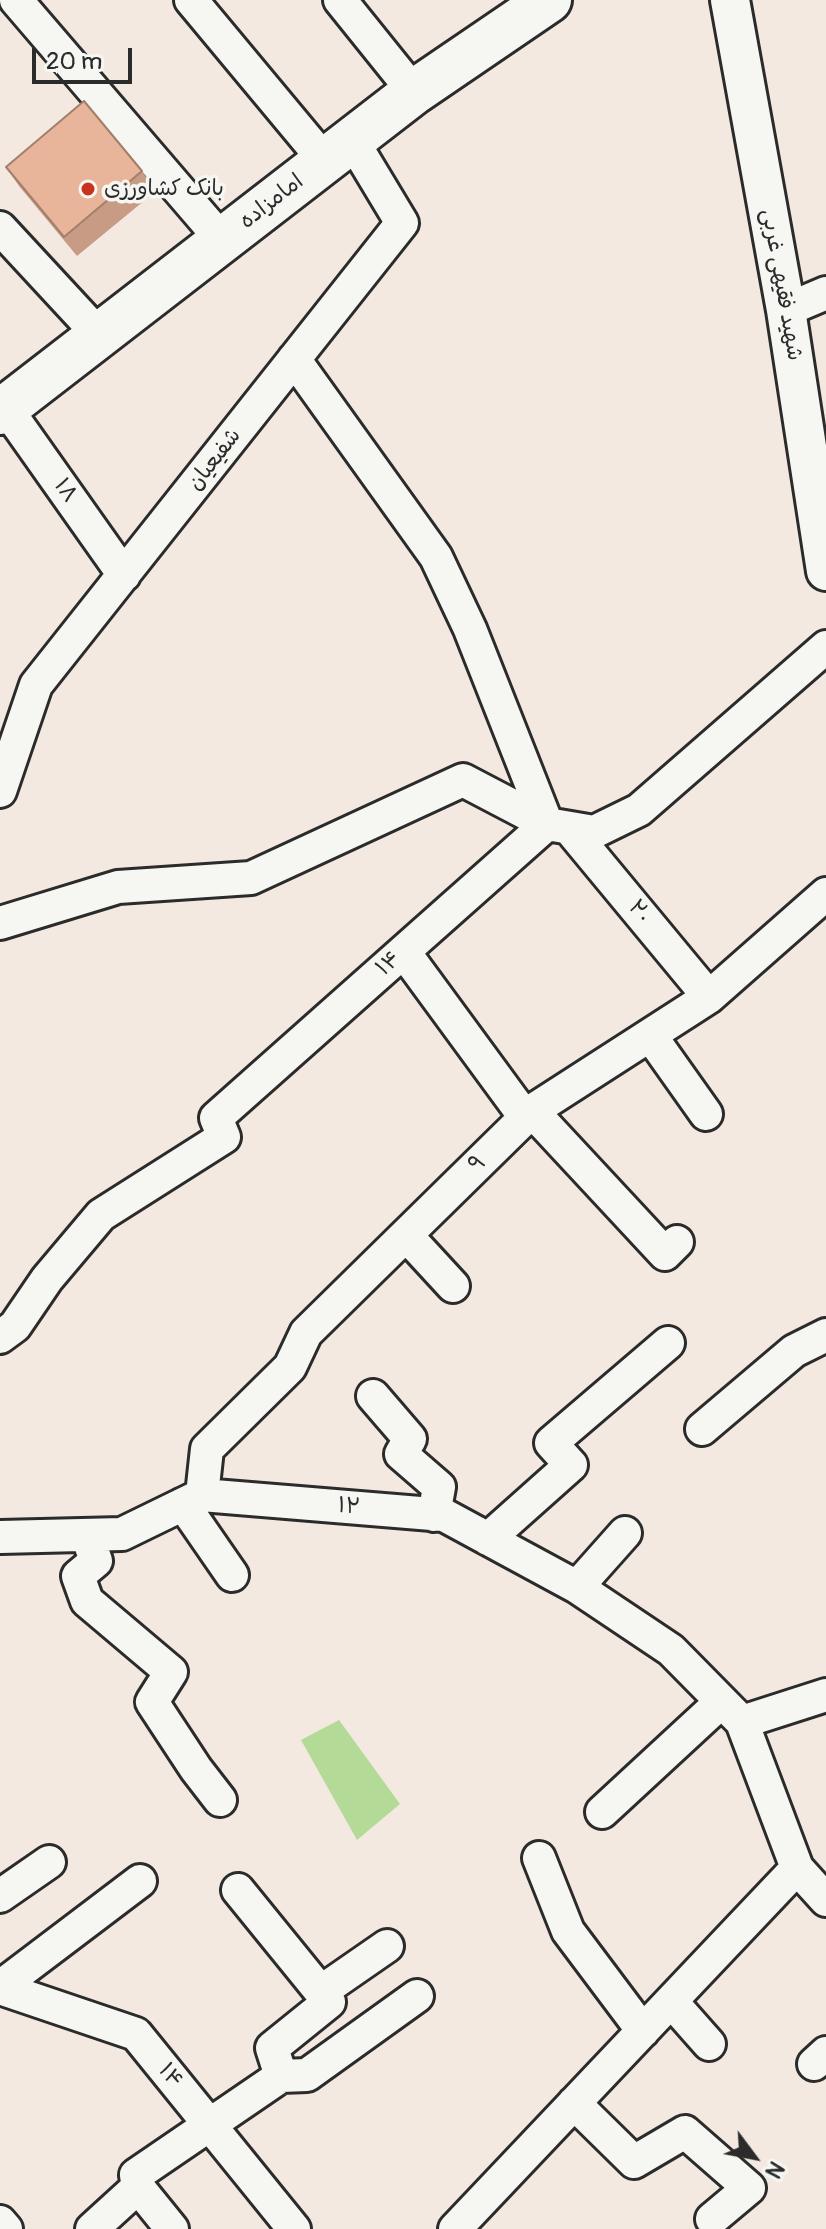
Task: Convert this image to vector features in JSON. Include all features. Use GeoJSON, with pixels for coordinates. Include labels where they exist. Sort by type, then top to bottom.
{"type":"FeatureCollection","features":[{"type":"Feature","properties":{"kind":"main road","name":"امامزاده"},"geometry":{"type":"LineString","coordinates":[[3,410],[414,92],[549,0]]}},
{"type":"Feature","properties":{"kind":"street"},"geometry":{"type":"LineString","coordinates":[[16,0],[222,240]]}},
{"type":"Feature","properties":{"kind":"street"},"geometry":{"type":"LineString","coordinates":[[191,0],[339,150]]}},
{"type":"Feature","properties":{"kind":"street"},"geometry":{"type":"LineString","coordinates":[[340,0],[414,92]]}},
{"type":"Feature","properties":{"kind":"street","name":"شهید فقیهی غربی"},"geometry":{"type":"LineString","coordinates":[[730,0],[786,310],[825,559]]}},
{"type":"Feature","properties":{"kind":"street","name":"شفیعیان"},"geometry":{"type":"LineString","coordinates":[[0,791],[36,685],[402,223],[339,150]]}},
{"type":"Feature","properties":{"kind":"street"},"geometry":{"type":"LineString","coordinates":[[0,228],[100,336]]}},
{"type":"Feature","properties":{"kind":"street"},"geometry":{"type":"LineString","coordinates":[[786,310],[826,293]]}},
{"type":"Feature","properties":{"kind":"street"},"geometry":{"type":"LineString","coordinates":[[294,359],[436,557],[558,826]]}},
{"type":"Feature","properties":{"kind":"street","name":"۱۸"},"geometry":{"type":"LineString","coordinates":[[3,410],[124,575]]}},
{"type":"Feature","properties":{"kind":"street"},"geometry":{"type":"LineString","coordinates":[[0,923],[118,887],[251,878],[463,780],[558,826],[594,832],[639,810],[826,647]]}},
{"type":"Feature","properties":{"kind":"street","name":"۱۴"},"geometry":{"type":"LineString","coordinates":[[0,1337],[15,1326],[47,1279],[101,1215],[224,1137],[216,1118],[404,952],[558,826]]}},
{"type":"Feature","properties":{"kind":"street","name":"۲۰"},"geometry":{"type":"LineString","coordinates":[[558,826],[709,997]]}},
{"type":"Feature","properties":{"kind":"street","name":"۹"},"geometry":{"type":"LineString","coordinates":[[193,1500],[207,1449],[290,1367],[306,1333],[529,1114],[709,997],[826,894]]}},
{"type":"Feature","properties":{"kind":"street"},"geometry":{"type":"LineString","coordinates":[[404,952],[529,1114],[665,1254],[677,1242]]}},
{"type":"Feature","properties":{"kind":"street"},"geometry":{"type":"LineString","coordinates":[[650,1035],[706,1114]]}},
{"type":"Feature","properties":{"kind":"street"},"geometry":{"type":"LineString","coordinates":[[406,1235],[453,1286]]}},
{"type":"Feature","properties":{"kind":"street"},"geometry":{"type":"LineString","coordinates":[[702,1429],[794,1351],[826,1335]]}},
{"type":"Feature","properties":{"kind":"street"},"geometry":{"type":"LineString","coordinates":[[488,1539],[571,1465],[551,1443],[668,1343]]}},
{"type":"Feature","properties":{"kind":"street"},"geometry":{"type":"LineString","coordinates":[[373,1396],[410,1439],[401,1454],[439,1487],[434,1515]]}},
{"type":"Feature","properties":{"kind":"street"},"geometry":{"type":"LineString","coordinates":[[0,1537],[122,1534],[193,1500],[232,1575]]}},
{"type":"Feature","properties":{"kind":"street","name":"۱۲"},"geometry":{"type":"LineString","coordinates":[[193,1500],[444,1515],[577,1587],[671,1650],[732,1712]]}},
{"type":"Feature","properties":{"kind":"street"},"geometry":{"type":"LineString","coordinates":[[577,1587],[625,1533]]}},
{"type":"Feature","properties":{"kind":"street"},"geometry":{"type":"LineString","coordinates":[[87,1535],[96,1561],[78,1576],[87,1601],[171,1672],[152,1702],[220,1800]]}},
{"type":"Feature","properties":{"kind":"street"},"geometry":{"type":"LineString","coordinates":[[602,1812],[732,1712],[826,1695]]}},
{"type":"Feature","properties":{"kind":"street"},"geometry":{"type":"LineString","coordinates":[[732,1712],[797,1868],[826,1900]]}},
{"type":"Feature","properties":{"kind":"street"},"geometry":{"type":"LineString","coordinates":[[539,1858],[568,1931],[643,2031]]}},
{"type":"Feature","properties":{"kind":"street"},"geometry":{"type":"LineString","coordinates":[[0,1896],[49,1862]]}},
{"type":"Feature","properties":{"kind":"street"},"geometry":{"type":"LineString","coordinates":[[455,2229],[797,1868]]}},
{"type":"Feature","properties":{"kind":"street"},"geometry":{"type":"LineString","coordinates":[[0,1988],[140,1881]]}},
{"type":"Feature","properties":{"kind":"street"},"geometry":{"type":"LineString","coordinates":[[238,1890],[329,2002],[272,2048],[281,2076]]}},
{"type":"Feature","properties":{"kind":"street"},"geometry":{"type":"LineString","coordinates":[[322,1991],[387,1946]]}},
{"type":"Feature","properties":{"kind":"street","name":"۱۴"},"geometry":{"type":"LineString","coordinates":[[0,1988],[136,2034],[294,2229]]}},
{"type":"Feature","properties":{"kind":"street"},"geometry":{"type":"LineString","coordinates":[[172,2229],[138,2187],[136,2175],[281,2076],[307,2075],[417,1996]]}},
{"type":"Feature","properties":{"kind":"street"},"geometry":{"type":"LineString","coordinates":[[671,2001],[709,2044]]}},
{"type":"Feature","properties":{"kind":"street"},"geometry":{"type":"LineString","coordinates":[[574,2103],[634,2162],[685,2132],[749,2188],[712,2219]]}},
{"type":"Feature","properties":{"kind":"street"},"geometry":{"type":"LineString","coordinates":[[92,2229],[138,2187]]}},
{"type":"Feature","properties":{"kind":"street"},"geometry":{"type":"LineString","coordinates":[[0,2222],[6,2229]]}},
{"type":"Feature","properties":{"kind":"green space"},"geometry":{"type":"Polygon","coordinates":[[[339,1720],[400,1804],[357,1840],[301,1740],[339,1720]]]}},
{"type":"Feature","properties":{"kind":"building","name":"بانک کشاورزی"},"geometry":{"type":"Polygon","coordinates":[[[84,101],[142,171],[64,237],[6,167],[84,101]]]}},
{"type":"Feature","properties":{"kind":"place","name":"بانک کشاورزی"},"geometry":{"type":"Point","coordinates":[88,189]}}]}
